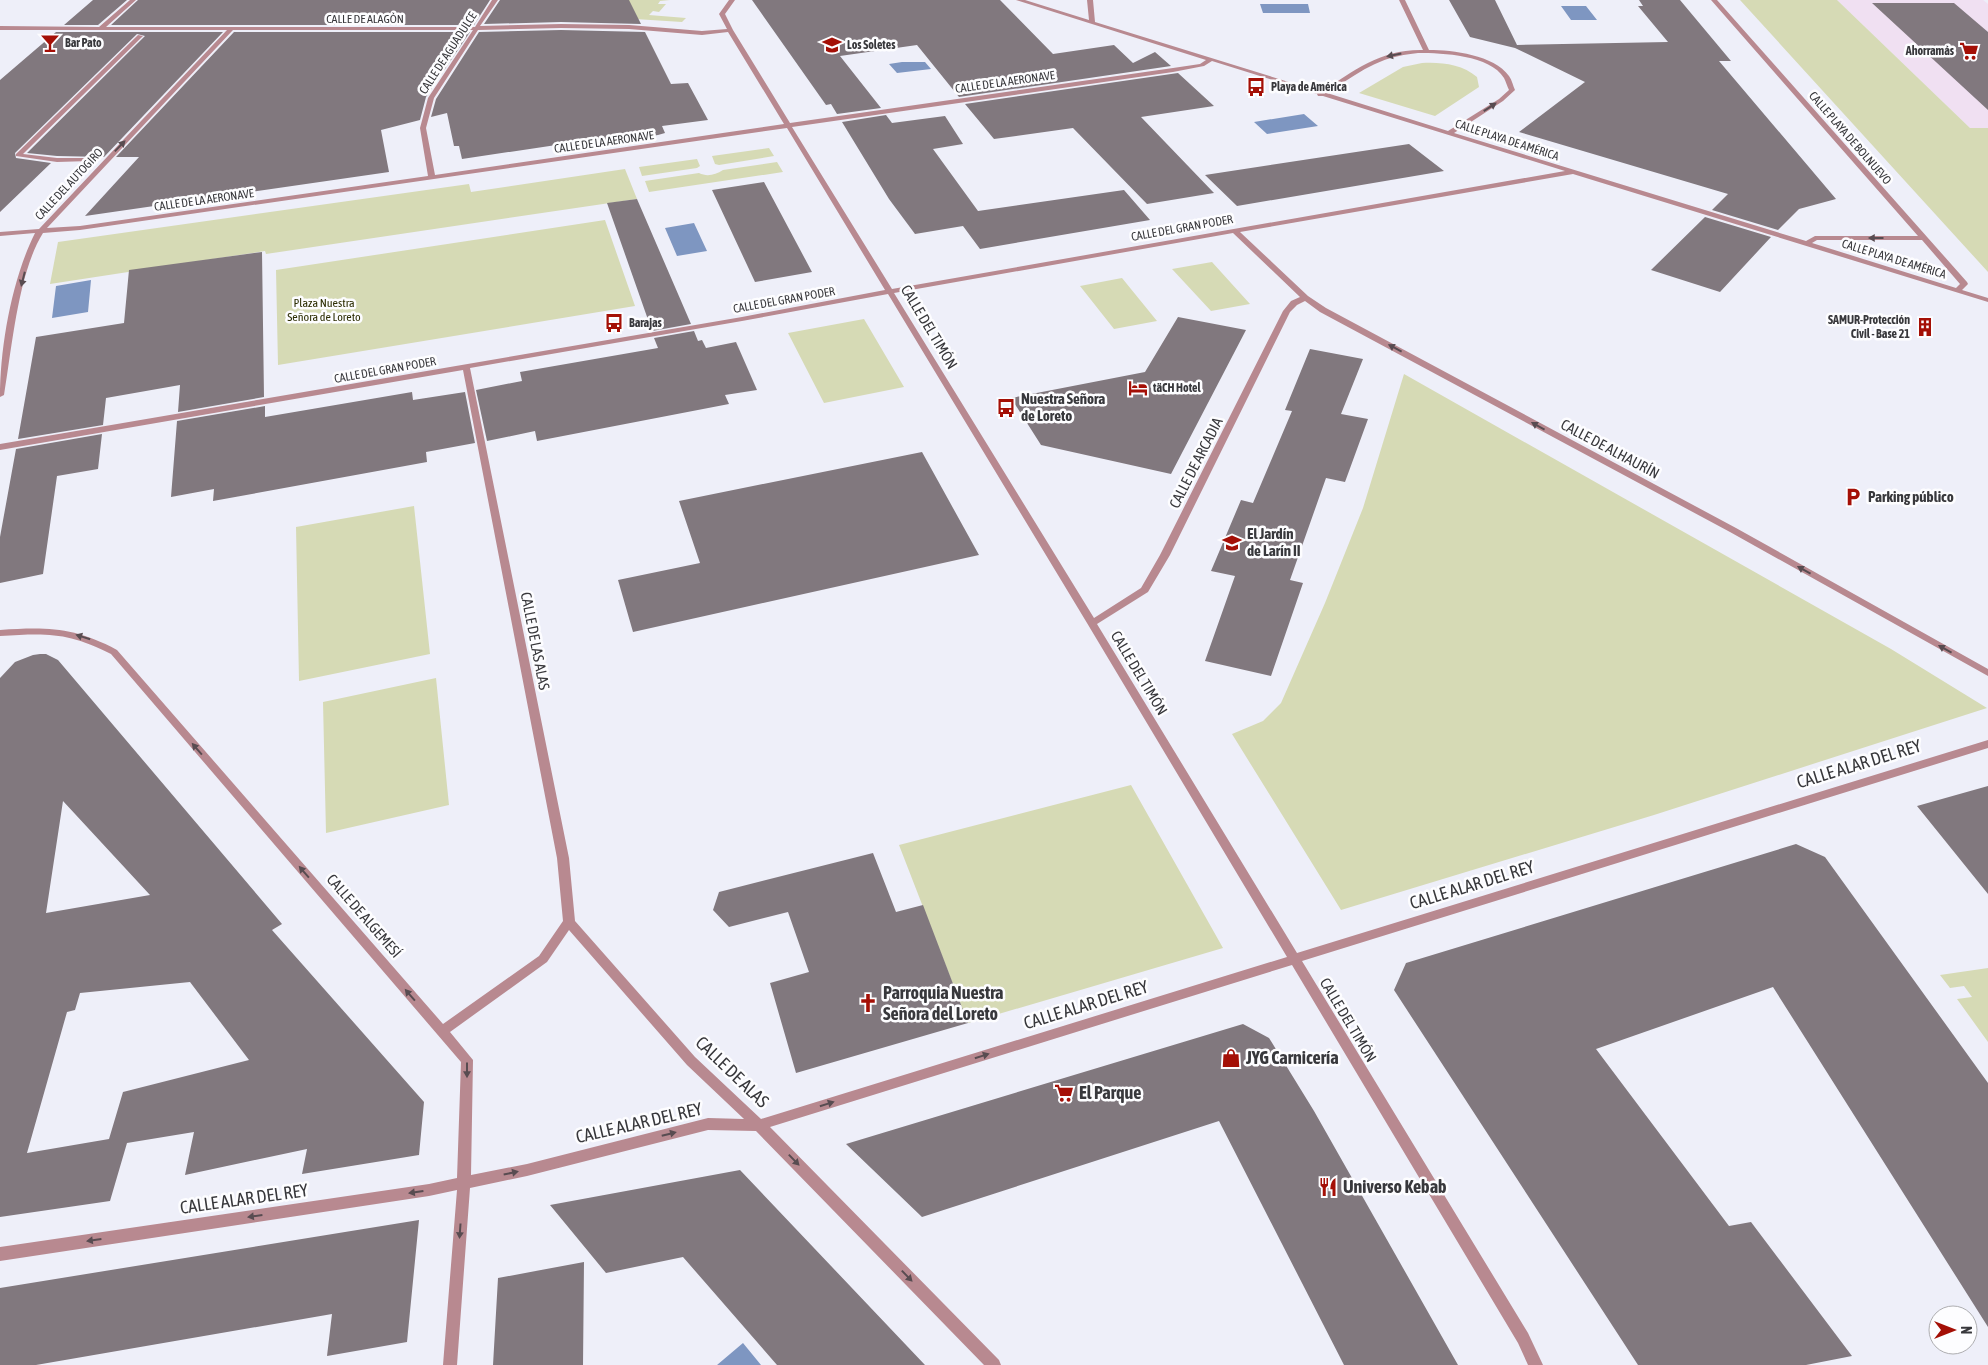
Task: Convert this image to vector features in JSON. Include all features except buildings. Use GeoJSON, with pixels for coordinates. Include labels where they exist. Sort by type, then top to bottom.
{"type":"FeatureCollection","features":[{"type":"Feature","properties":{"kind":"street"},"geometry":{"type":"LineString","coordinates":[[102,28],[133,0]]}},
{"type":"Feature","properties":{"kind":"street","name":"CALLE DE AGUADULCE"},"geometry":{"type":"LineString","coordinates":[[432,178],[423,128],[431,98],[495,0]]}},
{"type":"Feature","properties":{"kind":"street","name":"CALLE DEL TIMÓN"},"geometry":{"type":"LineString","coordinates":[[732,0],[722,14],[730,30],[1092,623],[1518,1330],[1536,1365]]}},
{"type":"Feature","properties":{"kind":"street","name":"CALLE PLAYA DE AMÉRICA"},"geometry":{"type":"LineString","coordinates":[[1019,0],[1320,95],[1449,133],[1988,300]]}},
{"type":"Feature","properties":{"kind":"street"},"geometry":{"type":"LineString","coordinates":[[1090,0],[1092,23]]}},
{"type":"Feature","properties":{"kind":"street"},"geometry":{"type":"LineString","coordinates":[[1402,0],[1427,51]]}},
{"type":"Feature","properties":{"kind":"street","name":"CALLE PLAYA DE BOLNUEVO"},"geometry":{"type":"LineString","coordinates":[[1714,0],[1964,284],[1958,290]]}},
{"type":"Feature","properties":{"kind":"street","name":"CALLE DE ALAGÓN"},"geometry":{"type":"LineString","coordinates":[[0,28],[447,29],[479,27],[629,27],[702,32],[730,30]]}},
{"type":"Feature","properties":{"kind":"street","name":"CALLE DEL AUTOGIRO"},"geometry":{"type":"LineString","coordinates":[[0,395],[21,286],[30,251],[39,233],[231,29]]}},
{"type":"Feature","properties":{"kind":"street"},"geometry":{"type":"LineString","coordinates":[[88,160],[57,160],[18,155],[140,36]]}},
{"type":"Feature","properties":{"kind":"street"},"geometry":{"type":"LineString","coordinates":[[1320,95],[1386,56],[1427,51],[1470,57],[1490,64],[1502,71],[1511,81],[1512,90],[1501,100],[1449,133]]}},
{"type":"Feature","properties":{"kind":"street","name":"CALLE DE LA AERONAVE"},"geometry":{"type":"LineString","coordinates":[[0,234],[39,233],[432,178],[790,126],[812,121],[1173,70],[1202,65],[1210,60]]}},
{"type":"Feature","properties":{"kind":"street","name":"CALLE DEL GRAN PODER"},"geometry":{"type":"LineString","coordinates":[[0,447],[466,367],[1571,172]]}},
{"type":"Feature","properties":{"kind":"street","name":"CALLE DE ALHAURÍN"},"geometry":{"type":"LineString","coordinates":[[1234,230],[1305,298],[1733,530],[1988,673]]}},
{"type":"Feature","properties":{"kind":"street"},"geometry":{"type":"LineString","coordinates":[[1807,244],[1815,238],[1925,238]]}},
{"type":"Feature","properties":{"kind":"street","name":"CALLE DE ARCADIA"},"geometry":{"type":"LineString","coordinates":[[1092,623],[1145,590],[1165,555],[1287,311],[1294,303],[1305,298]]}},
{"type":"Feature","properties":{"kind":"street","name":"CALLE DE LAS ALAS"},"geometry":{"type":"LineString","coordinates":[[466,367],[563,858],[569,922]]}},
{"type":"Feature","properties":{"kind":"street","name":"CALLE DE ALGEMESÍ"},"geometry":{"type":"LineString","coordinates":[[0,633],[44,630],[68,632],[92,640],[114,652],[467,1060],[464,1183],[450,1365]]}},
{"type":"Feature","properties":{"kind":"street","name":"CALLE ALAR DEL REY"},"geometry":{"type":"LineString","coordinates":[[0,1254],[420,1192],[527,1170],[708,1124],[759,1125],[1988,744]]}},
{"type":"Feature","properties":{"kind":"street"},"geometry":{"type":"LineString","coordinates":[[442,1032],[543,959],[569,922]]}},
{"type":"Feature","properties":{"kind":"street","name":"CALLE DE ALAS"},"geometry":{"type":"LineString","coordinates":[[569,922],[691,1061],[759,1125],[994,1365]]}},
{"type":"Feature","properties":{"kind":"shaded area"},"geometry":{"type":"Polygon","coordinates":[[[1837,0],[1983,0],[1988,4],[1988,128],[1970,128],[1837,0]]]}},
{"type":"Feature","properties":{"kind":"green space"},"geometry":{"type":"Polygon","coordinates":[[[629,0],[670,0],[660,1],[658,4],[666,4],[659,12],[653,11],[649,15],[686,18],[682,22],[635,19],[628,3],[629,0]]]}},
{"type":"Feature","properties":{"kind":"green space"},"geometry":{"type":"Polygon","coordinates":[[[1740,0],[1837,0],[1970,128],[1988,128],[1988,272],[1740,0]]]}},
{"type":"Feature","properties":{"kind":"green space"},"geometry":{"type":"Polygon","coordinates":[[[1422,63],[1444,64],[1465,69],[1477,77],[1479,87],[1435,116],[1359,93],[1403,67],[1422,63]]]}},
{"type":"Feature","properties":{"kind":"green space"},"geometry":{"type":"Polygon","coordinates":[[[769,148],[774,156],[719,165],[715,164],[712,156],[769,148]]]}},
{"type":"Feature","properties":{"kind":"green space"},"geometry":{"type":"Polygon","coordinates":[[[697,159],[700,166],[697,168],[642,176],[639,167],[697,159]]]}},
{"type":"Feature","properties":{"kind":"green space"},"geometry":{"type":"Polygon","coordinates":[[[777,162],[783,172],[649,192],[645,181],[699,173],[711,175],[723,170],[777,162]]]}},
{"type":"Feature","properties":{"kind":"green space"},"geometry":{"type":"Polygon","coordinates":[[[625,169],[637,199],[266,254],[265,251],[50,284],[58,242],[469,184],[471,192],[625,169]]]}},
{"type":"Feature","properties":{"kind":"green space","name":"Plaza Nuestra Señora de Loreto"},"geometry":{"type":"Polygon","coordinates":[[[605,220],[635,306],[278,365],[276,270],[605,220]]]}},
{"type":"Feature","properties":{"kind":"green space"},"geometry":{"type":"Polygon","coordinates":[[[1212,262],[1250,304],[1211,311],[1172,269],[1212,262]]]}},
{"type":"Feature","properties":{"kind":"green space"},"geometry":{"type":"Polygon","coordinates":[[[1122,278],[1157,321],[1114,329],[1080,286],[1122,278]]]}},
{"type":"Feature","properties":{"kind":"green space"},"geometry":{"type":"Polygon","coordinates":[[[864,319],[904,387],[824,403],[788,333],[864,319]]]}},
{"type":"Feature","properties":{"kind":"green space"},"geometry":{"type":"Polygon","coordinates":[[[1404,374],[1891,649],[1987,708],[1654,815],[1341,910],[1232,734],[1263,721],[1281,703],[1325,603],[1363,508],[1404,374]]]}},
{"type":"Feature","properties":{"kind":"green space"},"geometry":{"type":"Polygon","coordinates":[[[414,506],[430,654],[299,681],[296,527],[414,506]]]}},
{"type":"Feature","properties":{"kind":"green space"},"geometry":{"type":"Polygon","coordinates":[[[436,678],[449,805],[326,833],[323,702],[436,678]]]}},
{"type":"Feature","properties":{"kind":"green space"},"geometry":{"type":"Polygon","coordinates":[[[1131,785],[1223,948],[968,1023],[899,845],[1131,785]]]}},
{"type":"Feature","properties":{"kind":"green space"},"geometry":{"type":"Polygon","coordinates":[[[1988,968],[1988,1042],[1957,999],[1972,997],[1964,986],[1950,988],[1940,975],[1988,968]]]}},
{"type":"Feature","properties":{"kind":"water"},"geometry":{"type":"Polygon","coordinates":[[[1260,4],[1308,4],[1310,13],[1263,13],[1260,4]]]}},
{"type":"Feature","properties":{"kind":"water"},"geometry":{"type":"Polygon","coordinates":[[[1561,6],[1586,6],[1597,20],[1571,20],[1561,6]]]}},
{"type":"Feature","properties":{"kind":"water"},"geometry":{"type":"Polygon","coordinates":[[[925,62],[931,69],[897,73],[889,64],[925,62]]]}},
{"type":"Feature","properties":{"kind":"water"},"geometry":{"type":"Polygon","coordinates":[[[1304,114],[1318,126],[1267,134],[1254,122],[1304,114]]]}},
{"type":"Feature","properties":{"kind":"water"},"geometry":{"type":"Polygon","coordinates":[[[694,223],[707,251],[677,256],[665,228],[694,223]]]}},
{"type":"Feature","properties":{"kind":"water"},"geometry":{"type":"Polygon","coordinates":[[[91,280],[88,312],[52,318],[56,286],[91,280]]]}},
{"type":"Feature","properties":{"kind":"water"},"geometry":{"type":"Polygon","coordinates":[[[743,1343],[761,1365],[717,1365],[743,1343]]]}},
{"type":"Feature","properties":{"kind":"place","name":"Bar Pato"},"geometry":{"type":"Point","coordinates":[50,43]}},
{"type":"Feature","properties":{"kind":"place","name":"Los Soletes"},"geometry":{"type":"Point","coordinates":[832,45]}},
{"type":"Feature","properties":{"kind":"place","name":"Ahorramás"},"geometry":{"type":"Point","coordinates":[1969,51]}},
{"type":"Feature","properties":{"kind":"place","name":"Playa de América"},"geometry":{"type":"Point","coordinates":[1256,87]}},
{"type":"Feature","properties":{"kind":"place","name":"Barajas"},"geometry":{"type":"Point","coordinates":[614,323]}},
{"type":"Feature","properties":{"kind":"place","name":"SAMUR-Protección Civil - Base 21"},"geometry":{"type":"Point","coordinates":[1925,327]}},
{"type":"Feature","properties":{"kind":"place","name":"täCH Hotel"},"geometry":{"type":"Point","coordinates":[1138,388]}},
{"type":"Feature","properties":{"kind":"place","name":"Nuestra Señora de Loreto"},"geometry":{"type":"Point","coordinates":[1006,408]}},
{"type":"Feature","properties":{"kind":"place","name":"Parking público"},"geometry":{"type":"Point","coordinates":[1853,497]}},
{"type":"Feature","properties":{"kind":"place","name":"El Jardín de Larín II"},"geometry":{"type":"Point","coordinates":[1232,543]}},
{"type":"Feature","properties":{"kind":"place","name":"Parroquia Nuestra Señora del Loreto"},"geometry":{"type":"Point","coordinates":[868,1003]}},
{"type":"Feature","properties":{"kind":"place","name":"JYG Carnicería"},"geometry":{"type":"Point","coordinates":[1231,1058]}},
{"type":"Feature","properties":{"kind":"place","name":"El Parque"},"geometry":{"type":"Point","coordinates":[1064,1093]}},
{"type":"Feature","properties":{"kind":"place","name":"Universo Kebab"},"geometry":{"type":"Point","coordinates":[1328,1187]}}]}
